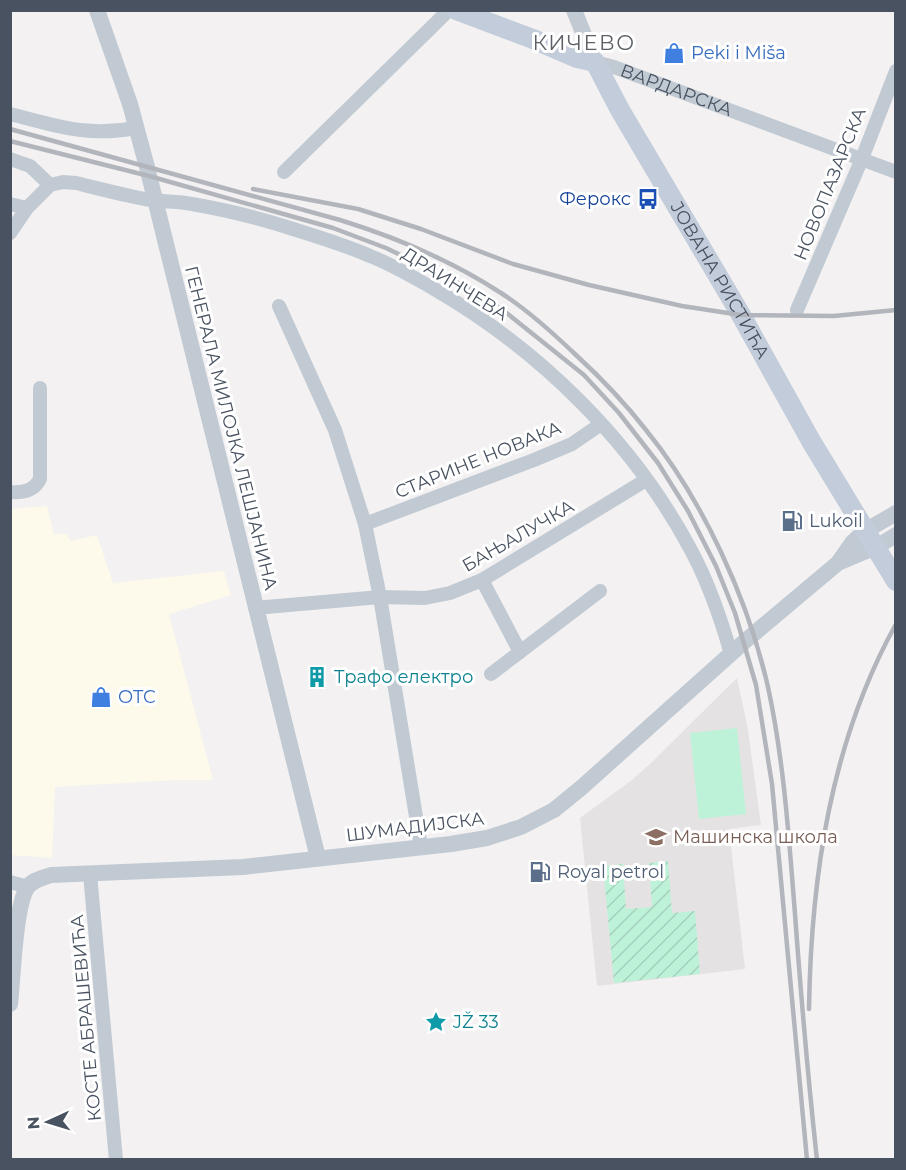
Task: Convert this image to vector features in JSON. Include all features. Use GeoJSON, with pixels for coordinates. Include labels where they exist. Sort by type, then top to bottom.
{"type":"FeatureCollection","features":[{"type":"Feature","properties":{"kind":"main road","name":"ВАРДАРСКА"},"geometry":{"type":"LineString","coordinates":[[456,10],[577,58],[595,62]]}},
{"type":"Feature","properties":{"kind":"main road","name":"ЈОВАНА РИСТИЋА"},"geometry":{"type":"LineString","coordinates":[[595,62],[896,581]]}},
{"type":"Feature","properties":{"kind":"street","name":"ГЕНЕРАЛА МИЛОЈКА ЛЕШЈАНИНА"},"geometry":{"type":"LineString","coordinates":[[97,10],[130,104],[318,858]]}},
{"type":"Feature","properties":{"kind":"street"},"geometry":{"type":"LineString","coordinates":[[284,172],[449,10]]}},
{"type":"Feature","properties":{"kind":"street","name":"ЈОВАНА РИСТИЋА"},"geometry":{"type":"LineString","coordinates":[[574,10],[595,62]]}},
{"type":"Feature","properties":{"kind":"street","name":"ВАРДАРСКА"},"geometry":{"type":"LineString","coordinates":[[595,62],[614,67],[861,161],[896,172]]}},
{"type":"Feature","properties":{"kind":"street","name":"НОВОПАЗАРСКА"},"geometry":{"type":"LineString","coordinates":[[797,310],[861,161],[896,71]]}},
{"type":"Feature","properties":{"kind":"street"},"geometry":{"type":"LineString","coordinates":[[10,114],[88,132],[136,128]]}},
{"type":"Feature","properties":{"kind":"street"},"geometry":{"type":"LineString","coordinates":[[10,159],[30,166],[50,185],[27,208],[10,233]]}},
{"type":"Feature","properties":{"kind":"street","name":"ДРАИНЧЕВА"},"geometry":{"type":"LineString","coordinates":[[50,185],[63,182],[76,183],[155,201],[191,203],[291,228],[371,256],[394,267],[448,297],[498,331],[545,369],[602,424],[646,480],[692,552],[722,624],[731,654]]}},
{"type":"Feature","properties":{"kind":"street"},"geometry":{"type":"LineString","coordinates":[[10,204],[27,208]]}},
{"type":"Feature","properties":{"kind":"street"},"geometry":{"type":"LineString","coordinates":[[279,306],[335,430],[365,524],[380,597],[421,847]]}},
{"type":"Feature","properties":{"kind":"street"},"geometry":{"type":"LineString","coordinates":[[10,492],[26,492],[36,487],[40,479],[40,388]]}},
{"type":"Feature","properties":{"kind":"street","name":"СТАРИНЕ НОВАКА"},"geometry":{"type":"LineString","coordinates":[[365,524],[572,444],[602,424]]}},
{"type":"Feature","properties":{"kind":"street","name":"БАЊАЛУЧКА"},"geometry":{"type":"LineString","coordinates":[[255,608],[380,597],[425,598],[450,593],[482,580],[646,480]]}},
{"type":"Feature","properties":{"kind":"street"},"geometry":{"type":"LineString","coordinates":[[870,539],[896,513]]}},
{"type":"Feature","properties":{"kind":"street"},"geometry":{"type":"LineString","coordinates":[[870,539],[896,535]]}},
{"type":"Feature","properties":{"kind":"street","name":"ШУМАДИЈСКА"},"geometry":{"type":"LineString","coordinates":[[28,887],[37,879],[51,875],[243,867],[451,844],[488,838],[521,827],[554,810],[581,788],[838,562],[852,543],[870,539]]}},
{"type":"Feature","properties":{"kind":"street"},"geometry":{"type":"LineString","coordinates":[[482,580],[520,652]]}},
{"type":"Feature","properties":{"kind":"street"},"geometry":{"type":"LineString","coordinates":[[491,674],[600,591]]}},
{"type":"Feature","properties":{"kind":"street","name":"КОСТЕ АБРАШЕВИЋА"},"geometry":{"type":"LineString","coordinates":[[90,874],[116,1160]]}},
{"type":"Feature","properties":{"kind":"street"},"geometry":{"type":"LineString","coordinates":[[10,882],[28,887],[19,913],[10,1004]]}},
{"type":"Feature","properties":{"kind":"shaded area","name":"OTC"},"geometry":{"type":"Polygon","coordinates":[[[47,506],[54,534],[67,534],[70,541],[97,535],[113,583],[224,571],[231,595],[169,614],[213,780],[55,787],[52,858],[10,855],[11,509],[47,506]]]}},
{"type":"Feature","properties":{"kind":"shaded area","name":"Машинска школа"},"geometry":{"type":"Polygon","coordinates":[[[737,678],[748,730],[761,825],[729,829],[745,969],[597,986],[580,818],[632,780],[737,678]]]}},
{"type":"Feature","properties":{"kind":"green space"},"geometry":{"type":"Polygon","coordinates":[[[737,728],[746,814],[699,819],[690,733],[737,728]]]}},
{"type":"Feature","properties":{"kind":"green space"},"geometry":{"type":"Polygon","coordinates":[[[668,861],[672,913],[695,911],[700,974],[614,983],[603,866],[623,864],[626,909],[652,907],[649,863],[668,861]]]}},
{"type":"Feature","properties":{"kind":"railway"},"geometry":{"type":"LineString","coordinates":[[10,129],[340,220],[402,242],[443,260],[501,293],[540,322],[604,382],[646,430],[686,487],[721,552],[749,620],[768,687],[785,800],[817,1160]]}},
{"type":"Feature","properties":{"kind":"railway"},"geometry":{"type":"LineString","coordinates":[[10,141],[149,176],[333,228],[386,248],[473,290],[503,310],[584,375],[619,413],[658,463],[688,511],[716,566],[735,613],[756,685],[772,784],[807,1160]]}},
{"type":"Feature","properties":{"kind":"railway"},"geometry":{"type":"LineString","coordinates":[[253,189],[358,209],[421,229],[513,264],[589,285],[682,306],[741,315],[834,316],[896,310]]}},
{"type":"Feature","properties":{"kind":"railway"},"geometry":{"type":"LineString","coordinates":[[809,1009],[814,909],[829,810],[840,762],[855,715],[896,624]]}},
{"type":"Feature","properties":{"kind":"place","name":"Peki i Miša"},"geometry":{"type":"Point","coordinates":[674,53]}},
{"type":"Feature","properties":{"kind":"place","name":"Ферокс"},"geometry":{"type":"Point","coordinates":[648,199]}},
{"type":"Feature","properties":{"kind":"place","name":"Lukoil"},"geometry":{"type":"Point","coordinates":[792,521]}},
{"type":"Feature","properties":{"kind":"place","name":"Трафо електро"},"geometry":{"type":"Point","coordinates":[317,677]}},
{"type":"Feature","properties":{"kind":"place","name":"OTC"},"geometry":{"type":"Point","coordinates":[101,697]}},
{"type":"Feature","properties":{"kind":"place","name":"Машинска школа"},"geometry":{"type":"Point","coordinates":[656,837]}},
{"type":"Feature","properties":{"kind":"place","name":"Royal petrol"},"geometry":{"type":"Point","coordinates":[540,872]}},
{"type":"Feature","properties":{"kind":"place","name":"JŽ 33"},"geometry":{"type":"Point","coordinates":[436,1022]}},
{"type":"Feature","properties":{"kind":"district","name":"КИЧЕВО"},"geometry":{"type":"Point","coordinates":[584,43]}}]}
